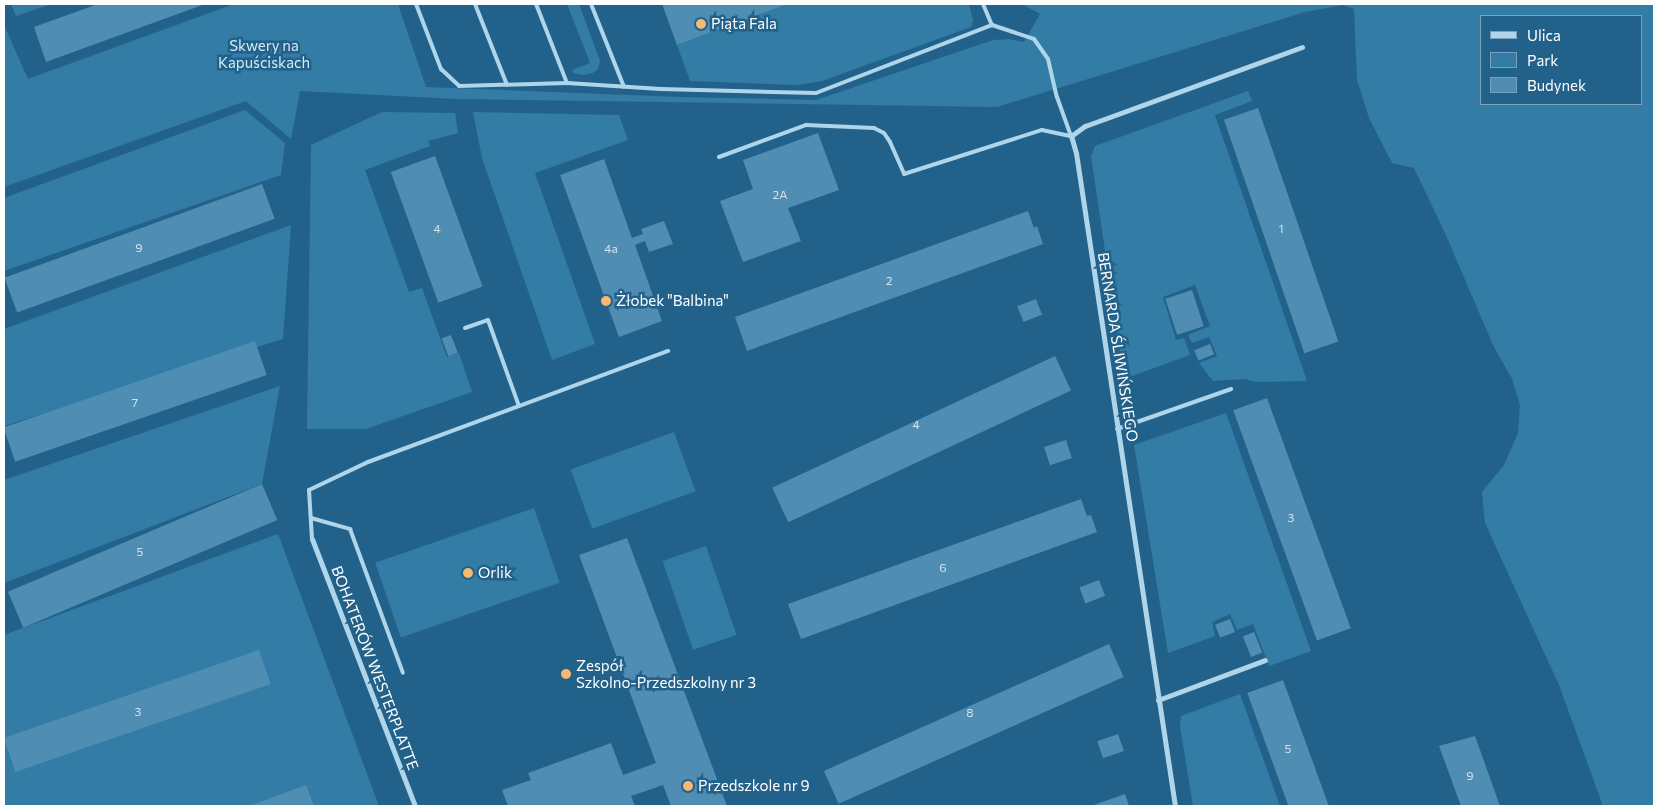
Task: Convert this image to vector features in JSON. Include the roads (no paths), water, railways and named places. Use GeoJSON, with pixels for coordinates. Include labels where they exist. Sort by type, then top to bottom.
{"type":"FeatureCollection","features":[{"type":"Feature","properties":{"kind":"street"},"geometry":{"type":"LineString","coordinates":[[1071,136],[1085,126],[1302,47]]}},
{"type":"Feature","properties":{"kind":"street","name":"BERNARDA ŚLIWIŃSKIEGO"},"geometry":{"type":"LineString","coordinates":[[1071,136],[1175,806]]}},
{"type":"Feature","properties":{"kind":"street","name":"BOHATERÓW WESTERPLATTE"},"geometry":{"type":"LineString","coordinates":[[312,539],[415,806]]}},
{"type":"Feature","properties":{"kind":"street"},"geometry":{"type":"LineString","coordinates":[[1158,700],[1265,660]]}},
{"type":"Feature","properties":{"kind":"lane"},"geometry":{"type":"LineString","coordinates":[[416,4],[440,69],[459,86],[567,83],[624,87],[816,93],[992,25],[1034,39],[1048,58],[1057,97],[1071,136]]}},
{"type":"Feature","properties":{"kind":"lane"},"geometry":{"type":"LineString","coordinates":[[475,4],[507,85]]}},
{"type":"Feature","properties":{"kind":"lane"},"geometry":{"type":"LineString","coordinates":[[536,4],[567,83]]}},
{"type":"Feature","properties":{"kind":"lane"},"geometry":{"type":"LineString","coordinates":[[591,4],[624,87]]}},
{"type":"Feature","properties":{"kind":"lane"},"geometry":{"type":"LineString","coordinates":[[983,4],[992,25]]}},
{"type":"Feature","properties":{"kind":"lane"},"geometry":{"type":"LineString","coordinates":[[720,157],[806,125],[874,128],[884,133],[890,142],[904,174],[1042,130],[1071,136]]}},
{"type":"Feature","properties":{"kind":"lane"},"geometry":{"type":"LineString","coordinates":[[465,328],[488,320],[519,406]]}},
{"type":"Feature","properties":{"kind":"lane"},"geometry":{"type":"LineString","coordinates":[[312,539],[309,490],[368,462],[668,351]]}},
{"type":"Feature","properties":{"kind":"lane"},"geometry":{"type":"LineString","coordinates":[[1117,429],[1231,389]]}},
{"type":"Feature","properties":{"kind":"lane"},"geometry":{"type":"LineString","coordinates":[[310,518],[350,529],[404,673]]}},
{"type":"Feature","properties":{"kind":"place","name":"Piąta Fala"},"geometry":{"type":"Point","coordinates":[701,24]}},
{"type":"Feature","properties":{"kind":"place","name":"Żłobek \"Balbina\""},"geometry":{"type":"Point","coordinates":[606,301]}},
{"type":"Feature","properties":{"kind":"place","name":"Orlik"},"geometry":{"type":"Point","coordinates":[468,573]}},
{"type":"Feature","properties":{"kind":"place","name":"Zespół Szkolno-Przedszkolny nr 3"},"geometry":{"type":"Point","coordinates":[566,674]}},
{"type":"Feature","properties":{"kind":"place","name":"Przedszkole nr 9"},"geometry":{"type":"Point","coordinates":[688,786]}},
{"type":"Feature","properties":{"kind":"park label","name":"Skwery na Kapuściskach"},"geometry":{"type":"Point","coordinates":[264,54]}}]}
